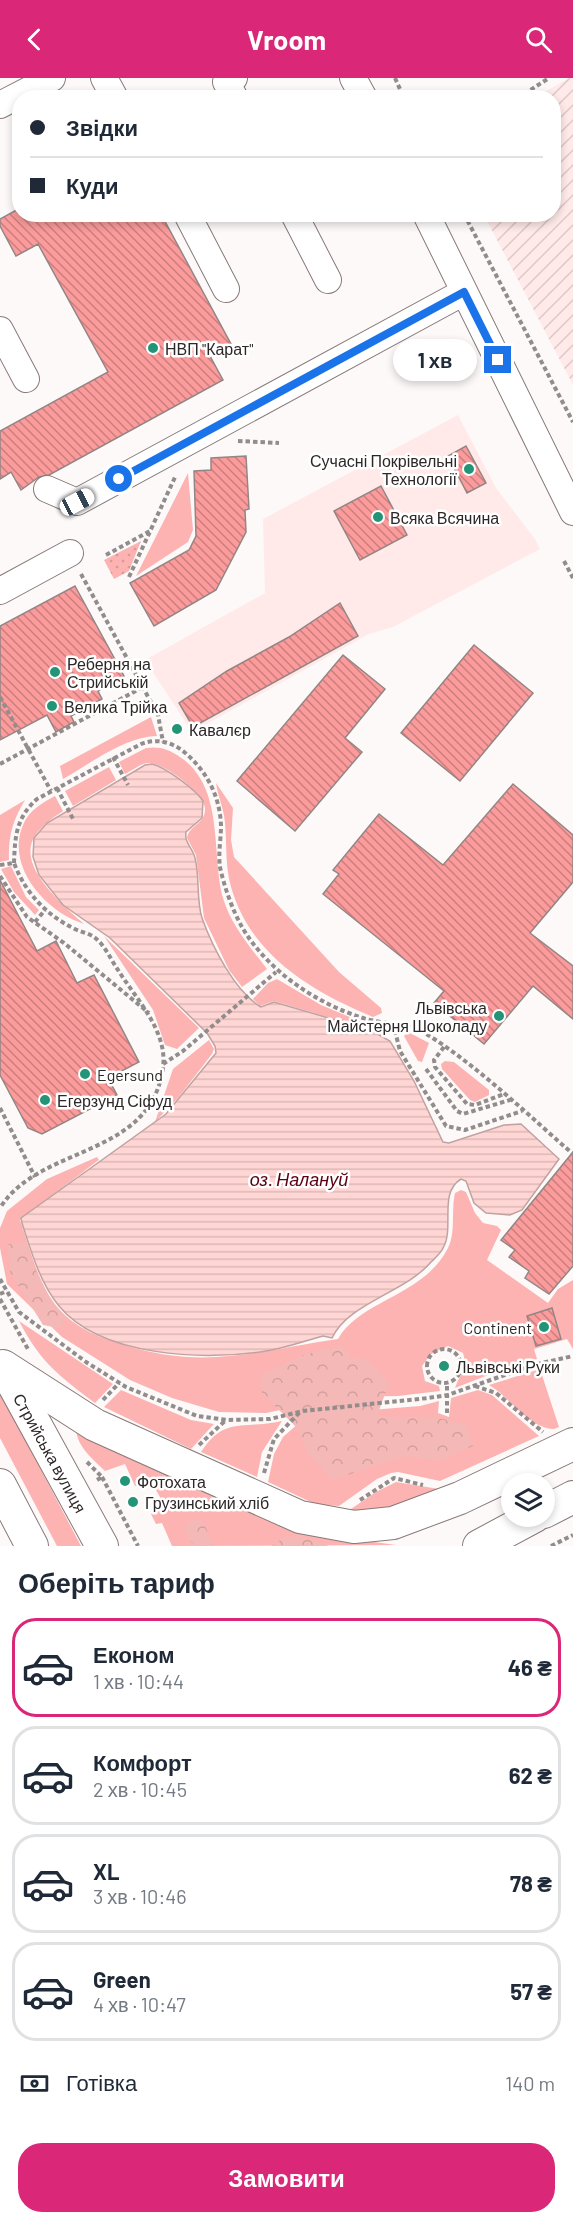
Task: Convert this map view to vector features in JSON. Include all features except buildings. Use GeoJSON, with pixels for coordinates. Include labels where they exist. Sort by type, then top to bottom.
{"type":"FeatureCollection","features":[{"type":"Feature","properties":{"kind":"main road"},"geometry":{"type":"LineString","coordinates":[[12,1360],[95,1425],[300,1517],[354,1527],[393,1523],[460,1498],[562,1441]]}},
{"type":"Feature","properties":{"kind":"main road","name":"Стрийська вулиця"},"geometry":{"type":"LineString","coordinates":[[12,1360],[102,1546]]}},
{"type":"Feature","properties":{"kind":"main road"},"geometry":{"type":"LineString","coordinates":[[0,1485],[32,1546]]}},
{"type":"Feature","properties":{"kind":"main road"},"geometry":{"type":"LineString","coordinates":[[555,1506],[573,1497]]}},
{"type":"Feature","properties":{"kind":"main road"},"geometry":{"type":"LineString","coordinates":[[478,1546],[514,1527]]}},
{"type":"Feature","properties":{"kind":"street"},"geometry":{"type":"LineString","coordinates":[[29,90],[52,78]]}},
{"type":"Feature","properties":{"kind":"street"},"geometry":{"type":"LineString","coordinates":[[230,90],[226,82],[234,78]]}},
{"type":"Feature","properties":{"kind":"street"},"geometry":{"type":"LineString","coordinates":[[191,222],[226,289]]}},
{"type":"Feature","properties":{"kind":"street"},"geometry":{"type":"LineString","coordinates":[[298,222],[328,280]]}},
{"type":"Feature","properties":{"kind":"street"},"geometry":{"type":"LineString","coordinates":[[430,222],[573,512]]}},
{"type":"Feature","properties":{"kind":"street"},"geometry":{"type":"LineString","coordinates":[[47,489],[77,502],[464,292]]}},
{"type":"Feature","properties":{"kind":"street"},"geometry":{"type":"LineString","coordinates":[[0,330],[26,379]]}},
{"type":"Feature","properties":{"kind":"street"},"geometry":{"type":"LineString","coordinates":[[0,591],[70,553]]}},
{"type":"Feature","properties":{"kind":"path"},"geometry":{"type":"LineString","coordinates":[[530,90],[549,78]]}},
{"type":"Feature","properties":{"kind":"path"},"geometry":{"type":"LineString","coordinates":[[468,222],[573,422]]}},
{"type":"Feature","properties":{"kind":"path"},"geometry":{"type":"LineString","coordinates":[[129,577],[177,472]]}},
{"type":"Feature","properties":{"kind":"path"},"geometry":{"type":"LineString","coordinates":[[105,555],[150,531]]}},
{"type":"Feature","properties":{"kind":"path"},"geometry":{"type":"LineString","coordinates":[[70,553],[158,715],[163,742]]}},
{"type":"Feature","properties":{"kind":"path"},"geometry":{"type":"LineString","coordinates":[[564,561],[573,578]]}},
{"type":"Feature","properties":{"kind":"path"},"geometry":{"type":"LineString","coordinates":[[0,764],[143,687]]}},
{"type":"Feature","properties":{"kind":"path"},"geometry":{"type":"LineString","coordinates":[[0,697],[51,791]]}},
{"type":"Feature","properties":{"kind":"path"},"geometry":{"type":"LineString","coordinates":[[0,1208],[12,1193],[35,1177],[134,1124],[151,1106],[159,1088],[163,1064],[156,1031],[149,1013],[96,938],[74,929],[45,910],[30,894],[14,862],[17,824],[25,810],[51,791],[113,757],[150,740],[174,744],[195,761],[212,783],[221,823],[220,865],[229,896],[241,926],[276,972],[361,1017],[420,1031],[504,1094],[573,1154]]}},
{"type":"Feature","properties":{"kind":"path"},"geometry":{"type":"LineString","coordinates":[[113,757],[128,785]]}},
{"type":"Feature","properties":{"kind":"path"},"geometry":{"type":"LineString","coordinates":[[57,788],[73,819]]}},
{"type":"Feature","properties":{"kind":"path"},"geometry":{"type":"LineString","coordinates":[[0,865],[14,862]]}},
{"type":"Feature","properties":{"kind":"path"},"geometry":{"type":"LineString","coordinates":[[0,876],[19,908],[149,1013]]}},
{"type":"Feature","properties":{"kind":"path"},"geometry":{"type":"LineString","coordinates":[[35,922],[45,910]]}},
{"type":"Feature","properties":{"kind":"path"},"geometry":{"type":"LineString","coordinates":[[163,1064],[183,1052],[260,983],[276,972]]}},
{"type":"Feature","properties":{"kind":"path"},"geometry":{"type":"LineString","coordinates":[[393,1023],[400,1051],[446,1126],[465,1130],[523,1111]]}},
{"type":"Feature","properties":{"kind":"path"},"geometry":{"type":"LineString","coordinates":[[444,1047],[434,1060],[435,1067],[467,1104],[475,1105],[504,1094]]}},
{"type":"Feature","properties":{"kind":"path"},"geometry":{"type":"LineString","coordinates":[[426,1069],[457,1111],[464,1114],[510,1100]]}},
{"type":"Feature","properties":{"kind":"path"},"geometry":{"type":"LineString","coordinates":[[0,1108],[35,1177]]}},
{"type":"Feature","properties":{"kind":"path"},"geometry":{"type":"LineString","coordinates":[[0,1279],[19,1312],[86,1362],[119,1383],[197,1416],[227,1420],[270,1419],[301,1412],[448,1395],[533,1365],[573,1356]]}},
{"type":"Feature","properties":{"kind":"path"},"geometry":{"type":"LineString","coordinates":[[0,1294],[7,1291]]}},
{"type":"Feature","properties":{"kind":"path"},"geometry":{"type":"LineString","coordinates":[[0,1299],[12,1360]]}},
{"type":"Feature","properties":{"kind":"path"},"geometry":{"type":"LineString","coordinates":[[438,1350],[454,1353],[460,1362],[456,1378],[447,1383],[436,1382],[426,1368],[429,1357],[438,1350]]}},
{"type":"Feature","properties":{"kind":"path"},"geometry":{"type":"LineString","coordinates":[[99,1406],[119,1383]]}},
{"type":"Feature","properties":{"kind":"path"},"geometry":{"type":"LineString","coordinates":[[447,1383],[447,1413]]}},
{"type":"Feature","properties":{"kind":"path"},"geometry":{"type":"LineString","coordinates":[[475,1386],[496,1393],[519,1415],[562,1441]]}},
{"type":"Feature","properties":{"kind":"path"},"geometry":{"type":"LineString","coordinates":[[263,1474],[274,1439],[301,1412]]}},
{"type":"Feature","properties":{"kind":"path"},"geometry":{"type":"LineString","coordinates":[[196,1450],[205,1438],[227,1420]]}},
{"type":"Feature","properties":{"kind":"path"},"geometry":{"type":"LineString","coordinates":[[102,1477],[138,1546]]}},
{"type":"Feature","properties":{"kind":"path"},"geometry":{"type":"LineString","coordinates":[[358,1501],[394,1478],[425,1486]]}},
{"type":"Feature","properties":{"kind":"path"},"geometry":{"type":"LineString","coordinates":[[551,1546],[573,1535]]}},
{"type":"Feature","properties":{"kind":"shaded area"},"geometry":{"type":"Polygon","coordinates":[[[573,78],[573,385],[488,222],[561,222],[561,90],[548,90],[573,78]]]}},
{"type":"Feature","properties":{"kind":"shaded area","name":"Сучасні Покрівельні Технології"},"geometry":{"type":"Polygon","coordinates":[[[458,415],[496,488],[540,549],[393,627],[369,634],[192,732],[145,660],[265,593],[263,519],[458,415]]]}},
{"type":"Feature","properties":{"kind":"shaded area"},"geometry":{"type":"Polygon","coordinates":[[[188,473],[193,530],[188,542],[136,576],[188,473]]]}},
{"type":"Feature","properties":{"kind":"shaded area"},"geometry":{"type":"Polygon","coordinates":[[[141,541],[129,571],[114,579],[104,560],[141,541]]]}},
{"type":"Feature","properties":{"kind":"shaded area"},"geometry":{"type":"Polygon","coordinates":[[[151,717],[157,736],[120,746],[63,779],[60,766],[151,717]]]}},
{"type":"Feature","properties":{"kind":"shaded area"},"geometry":{"type":"Polygon","coordinates":[[[146,748],[160,748],[176,754],[194,770],[204,785],[214,822],[220,880],[226,908],[236,927],[267,969],[242,987],[229,970],[204,918],[196,855],[187,838],[191,830],[203,818],[205,808],[203,802],[183,780],[157,765],[144,764],[125,774],[119,762],[146,748]]]}},
{"type":"Feature","properties":{"kind":"shaded area"},"geometry":{"type":"Polygon","coordinates":[[[109,767],[116,780],[73,806],[65,791],[109,767]]]}},
{"type":"Feature","properties":{"kind":"shaded area"},"geometry":{"type":"Polygon","coordinates":[[[216,783],[233,808],[231,840],[234,857],[339,972],[381,1008],[382,1013],[373,1017],[306,983],[268,952],[253,933],[240,911],[229,879],[224,818],[216,783]]]}},
{"type":"Feature","properties":{"kind":"shaded area"},"geometry":{"type":"Polygon","coordinates":[[[55,796],[63,811],[44,825],[35,836],[31,848],[32,860],[45,885],[84,924],[55,909],[42,897],[31,884],[23,868],[19,852],[20,836],[26,819],[35,808],[55,796]]]}},
{"type":"Feature","properties":{"kind":"shaded area"},"geometry":{"type":"Polygon","coordinates":[[[25,800],[12,828],[9,860],[0,862],[0,815],[25,800]]]}},
{"type":"Feature","properties":{"kind":"shaded area"},"geometry":{"type":"Polygon","coordinates":[[[11,866],[26,897],[39,910],[35,915],[14,892],[1,869],[11,866]]]}},
{"type":"Feature","properties":{"kind":"shaded area"},"geometry":{"type":"Polygon","coordinates":[[[104,936],[199,1028],[177,1049],[165,1045],[153,1010],[104,936]]]}},
{"type":"Feature","properties":{"kind":"shaded area"},"geometry":{"type":"Polygon","coordinates":[[[277,979],[321,1005],[376,1028],[387,1039],[365,1028],[274,1001],[260,1006],[253,999],[268,983],[277,979]]]}},
{"type":"Feature","properties":{"kind":"shaded area"},"geometry":{"type":"Polygon","coordinates":[[[408,1032],[429,1043],[422,1062],[418,1061],[404,1036],[408,1032]]]}},
{"type":"Feature","properties":{"kind":"shaded area"},"geometry":{"type":"Polygon","coordinates":[[[209,1040],[214,1049],[212,1054],[178,1098],[155,1122],[173,1069],[209,1040]]]}},
{"type":"Feature","properties":{"kind":"shaded area"},"geometry":{"type":"Polygon","coordinates":[[[445,1061],[454,1062],[489,1090],[489,1095],[475,1102],[470,1100],[442,1069],[441,1064],[445,1061]]]}},
{"type":"Feature","properties":{"kind":"shaded area"},"geometry":{"type":"Polygon","coordinates":[[[97,1157],[99,1160],[20,1220],[35,1266],[58,1308],[72,1321],[103,1338],[151,1352],[205,1357],[255,1353],[338,1339],[361,1315],[408,1288],[437,1264],[450,1242],[455,1193],[461,1190],[466,1192],[475,1213],[483,1223],[497,1226],[501,1230],[487,1260],[548,1303],[558,1289],[573,1280],[573,1349],[567,1339],[534,1349],[537,1359],[506,1368],[455,1388],[464,1368],[463,1353],[448,1346],[431,1354],[422,1366],[425,1381],[439,1386],[440,1391],[398,1396],[341,1397],[266,1413],[219,1412],[172,1398],[130,1380],[62,1337],[7,1284],[0,1248],[0,1228],[7,1211],[47,1179],[97,1157]]]}},
{"type":"Feature","properties":{"kind":"shaded area"},"geometry":{"type":"Polygon","coordinates":[[[19,1321],[113,1384],[95,1403],[51,1367],[35,1348],[19,1321]]]}},
{"type":"Feature","properties":{"kind":"shaded area"},"geometry":{"type":"Polygon","coordinates":[[[540,1369],[559,1427],[554,1429],[528,1418],[489,1385],[540,1369]]]}},
{"type":"Feature","properties":{"kind":"shaded area"},"geometry":{"type":"Polygon","coordinates":[[[121,1390],[191,1420],[214,1424],[191,1449],[104,1407],[121,1390]]]}},
{"type":"Feature","properties":{"kind":"shaded area"},"geometry":{"type":"Polygon","coordinates":[[[478,1390],[492,1395],[539,1436],[440,1481],[398,1472],[391,1473],[377,1479],[339,1506],[315,1504],[268,1482],[274,1454],[283,1437],[308,1415],[420,1406],[439,1401],[438,1413],[449,1417],[451,1398],[478,1390]]]}},
{"type":"Feature","properties":{"kind":"shaded area"},"geometry":{"type":"Polygon","coordinates":[[[0,1392],[81,1546],[57,1546],[0,1438],[0,1392]]]}},
{"type":"Feature","properties":{"kind":"shaded area"},"geometry":{"type":"Polygon","coordinates":[[[282,1421],[262,1452],[257,1477],[201,1452],[210,1440],[227,1428],[282,1421]]]}},
{"type":"Feature","properties":{"kind":"shaded area"},"geometry":{"type":"Polygon","coordinates":[[[76,1429],[345,1538],[396,1545],[172,1546],[162,1523],[156,1524],[151,1514],[165,1506],[151,1481],[135,1486],[125,1464],[105,1471],[82,1447],[76,1429]]]}},
{"type":"Feature","properties":{"kind":"shaded area"},"geometry":{"type":"Polygon","coordinates":[[[396,1482],[439,1489],[383,1514],[348,1511],[376,1492],[396,1482]]]}},
{"type":"Feature","properties":{"kind":"green space"},"geometry":{"type":"Polygon","coordinates":[[[25,1242],[41,1283],[52,1302],[66,1319],[59,1328],[43,1325],[10,1272],[8,1244],[25,1242]]]}},
{"type":"Feature","properties":{"kind":"green space"},"geometry":{"type":"Polygon","coordinates":[[[342,1345],[351,1358],[367,1359],[389,1383],[377,1416],[439,1418],[466,1425],[473,1446],[440,1460],[403,1456],[333,1480],[308,1453],[297,1428],[262,1393],[260,1375],[304,1355],[342,1345]]]}},
{"type":"Feature","properties":{"kind":"green space"},"geometry":{"type":"Polygon","coordinates":[[[197,1518],[204,1523],[213,1546],[194,1546],[185,1532],[187,1523],[197,1518]]]}},
{"type":"Feature","properties":{"kind":"green space"},"geometry":{"type":"Polygon","coordinates":[[[287,1536],[310,1539],[329,1546],[271,1546],[287,1536]]]}},
{"type":"Feature","properties":{"kind":"water","name":"оз. Налануй"},"geometry":{"type":"Polygon","coordinates":[[[152,764],[179,779],[203,801],[202,818],[186,832],[187,842],[194,854],[196,865],[200,911],[225,967],[251,1000],[261,1007],[274,1002],[370,1030],[390,1041],[414,1081],[443,1142],[449,1143],[504,1125],[521,1124],[559,1159],[522,1210],[510,1215],[486,1213],[474,1203],[466,1181],[461,1179],[450,1193],[448,1231],[439,1254],[407,1282],[364,1306],[351,1316],[332,1338],[323,1336],[266,1351],[241,1354],[185,1355],[127,1345],[100,1336],[77,1323],[52,1297],[37,1266],[22,1223],[21,1218],[166,1114],[216,1053],[215,1046],[207,1033],[110,938],[63,905],[39,875],[33,857],[34,838],[47,823],[145,765],[152,764]]]}},
{"type":"Feature","properties":{"kind":"place","name":"НВП \"Карат\""},"geometry":{"type":"Point","coordinates":[153,348]}},
{"type":"Feature","properties":{"kind":"place","name":"Сучасні Покрівельні Технології"},"geometry":{"type":"Point","coordinates":[469,469]}},
{"type":"Feature","properties":{"kind":"place","name":"Всяка Всячина"},"geometry":{"type":"Point","coordinates":[378,517]}},
{"type":"Feature","properties":{"kind":"place","name":"Реберня на Стрийській"},"geometry":{"type":"Point","coordinates":[55,672]}},
{"type":"Feature","properties":{"kind":"place","name":"Велика Трійка"},"geometry":{"type":"Point","coordinates":[52,706]}},
{"type":"Feature","properties":{"kind":"place","name":"Кавалєр"},"geometry":{"type":"Point","coordinates":[177,729]}},
{"type":"Feature","properties":{"kind":"place","name":"Львівська Майстерня Шоколаду"},"geometry":{"type":"Point","coordinates":[499,1016]}},
{"type":"Feature","properties":{"kind":"place","name":"Egersund"},"geometry":{"type":"Point","coordinates":[85,1074]}},
{"type":"Feature","properties":{"kind":"place","name":"Егерзунд Сіфуд"},"geometry":{"type":"Point","coordinates":[45,1100]}},
{"type":"Feature","properties":{"kind":"place","name":"Continent"},"geometry":{"type":"Point","coordinates":[544,1327]}},
{"type":"Feature","properties":{"kind":"place","name":"Львівські Руки"},"geometry":{"type":"Point","coordinates":[444,1366]}},
{"type":"Feature","properties":{"kind":"place","name":"Фотохата"},"geometry":{"type":"Point","coordinates":[125,1481]}},
{"type":"Feature","properties":{"kind":"place","name":"Грузинський хліб"},"geometry":{"type":"Point","coordinates":[133,1502]}},
{"type":"Feature","properties":{"kind":"route"},"geometry":{"type":"LineString","coordinates":[[119,479],[464,292],[498,360]]}}]}
